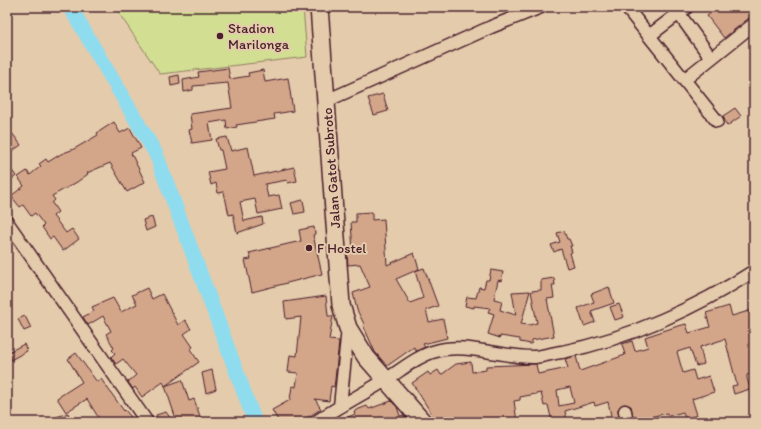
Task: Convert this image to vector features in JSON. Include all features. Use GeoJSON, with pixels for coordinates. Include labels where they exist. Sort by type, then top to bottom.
{"type":"FeatureCollection","features":[{"type":"Feature","properties":{"kind":"highway","name":"Jalan Gatot Subroto"},"geometry":{"type":"LineString","coordinates":[[319,7],[341,305],[348,328],[366,357],[423,422]]}},
{"type":"Feature","properties":{"kind":"street"},"geometry":{"type":"LineString","coordinates":[[326,101],[491,27],[541,7]]}},
{"type":"Feature","properties":{"kind":"street"},"geometry":{"type":"LineString","coordinates":[[626,7],[717,121]]}},
{"type":"Feature","properties":{"kind":"street"},"geometry":{"type":"LineString","coordinates":[[649,36],[680,9],[711,58]]}},
{"type":"Feature","properties":{"kind":"street"},"geometry":{"type":"LineString","coordinates":[[684,80],[754,24]]}},
{"type":"Feature","properties":{"kind":"street"},"geometry":{"type":"LineString","coordinates":[[7,222],[147,422]]}},
{"type":"Feature","properties":{"kind":"street"},"geometry":{"type":"LineString","coordinates":[[316,422],[340,406],[435,351],[446,348],[460,348],[502,355],[537,357],[601,343],[688,307],[754,271]]}},
{"type":"Feature","properties":{"kind":"street"},"geometry":{"type":"LineString","coordinates":[[340,406],[348,328]]}},
{"type":"Feature","properties":{"kind":"green space","name":"Stadion Marilonga"},"geometry":{"type":"Polygon","coordinates":[[[119,7],[303,7],[307,57],[160,74],[120,15],[119,7]]]}},
{"type":"Feature","properties":{"kind":"building"},"geometry":{"type":"Polygon","coordinates":[[[707,7],[754,7],[754,17],[749,18],[724,38],[707,16],[711,13],[707,7]]]}},
{"type":"Feature","properties":{"kind":"building"},"geometry":{"type":"Polygon","coordinates":[[[228,68],[230,79],[249,76],[248,73],[263,70],[265,82],[288,78],[293,111],[274,114],[275,119],[236,125],[237,127],[227,129],[226,120],[209,123],[212,140],[192,143],[189,130],[192,129],[190,114],[232,108],[228,83],[193,86],[193,90],[184,92],[183,80],[199,77],[198,72],[228,68]]]}},
{"type":"Feature","properties":{"kind":"building"},"geometry":{"type":"Polygon","coordinates":[[[179,75],[180,84],[171,86],[170,77],[179,75]]]}},
{"type":"Feature","properties":{"kind":"building"},"geometry":{"type":"Polygon","coordinates":[[[383,94],[388,111],[374,115],[368,98],[383,94]]]}},
{"type":"Feature","properties":{"kind":"building"},"geometry":{"type":"Polygon","coordinates":[[[735,108],[741,116],[727,126],[723,116],[735,108]]]}},
{"type":"Feature","properties":{"kind":"building"},"geometry":{"type":"Polygon","coordinates":[[[114,122],[120,133],[130,128],[141,148],[131,153],[145,182],[127,192],[110,163],[87,173],[88,174],[77,182],[52,196],[55,200],[52,203],[58,212],[53,216],[66,233],[72,229],[79,239],[63,251],[53,237],[50,239],[42,227],[44,225],[35,213],[31,216],[23,205],[20,207],[11,196],[24,186],[18,177],[27,171],[30,175],[41,166],[39,164],[46,159],[48,162],[61,154],[74,149],[98,135],[97,133],[114,122]]]}},
{"type":"Feature","properties":{"kind":"building"},"geometry":{"type":"Polygon","coordinates":[[[12,133],[21,145],[7,155],[7,137],[12,133]]]}},
{"type":"Feature","properties":{"kind":"building"},"geometry":{"type":"Polygon","coordinates":[[[227,137],[231,151],[248,147],[254,176],[294,167],[297,181],[288,183],[287,180],[265,184],[268,197],[279,195],[282,209],[258,214],[255,199],[240,202],[244,221],[262,217],[263,224],[237,233],[233,214],[229,215],[224,192],[218,193],[216,183],[211,185],[208,172],[225,169],[221,150],[219,150],[216,139],[227,137]]]}},
{"type":"Feature","properties":{"kind":"building"},"geometry":{"type":"Polygon","coordinates":[[[7,164],[16,176],[7,183],[7,164]]]}},
{"type":"Feature","properties":{"kind":"building"},"geometry":{"type":"Polygon","coordinates":[[[303,200],[305,212],[294,214],[291,203],[303,200]]]}},
{"type":"Feature","properties":{"kind":"building"},"geometry":{"type":"Polygon","coordinates":[[[372,212],[372,220],[384,219],[387,265],[414,253],[419,269],[396,279],[410,303],[423,298],[415,271],[424,268],[438,306],[426,310],[429,322],[443,319],[447,338],[423,344],[425,347],[416,351],[414,347],[387,366],[375,352],[357,310],[353,293],[370,287],[360,264],[348,265],[347,253],[353,252],[351,222],[356,222],[356,213],[372,212]]]}},
{"type":"Feature","properties":{"kind":"building"},"geometry":{"type":"Polygon","coordinates":[[[152,217],[155,227],[146,231],[143,220],[152,217]]]}},
{"type":"Feature","properties":{"kind":"building"},"geometry":{"type":"Polygon","coordinates":[[[314,227],[315,234],[313,235],[322,274],[252,292],[245,260],[251,259],[249,253],[301,241],[299,230],[314,227]]]}},
{"type":"Feature","properties":{"kind":"building"},"geometry":{"type":"Polygon","coordinates":[[[564,231],[572,246],[570,246],[572,252],[570,253],[574,266],[567,268],[561,249],[554,252],[551,245],[560,242],[557,233],[564,231]]]}},
{"type":"Feature","properties":{"kind":"building"},"geometry":{"type":"Polygon","coordinates":[[[491,270],[503,272],[501,281],[498,280],[494,299],[502,301],[500,310],[516,315],[512,292],[530,291],[521,324],[529,325],[537,323],[531,291],[541,290],[541,280],[554,278],[555,285],[552,285],[554,298],[547,299],[554,336],[532,340],[531,344],[520,342],[520,339],[500,336],[500,338],[488,334],[494,314],[488,312],[490,308],[474,306],[474,308],[465,306],[467,297],[476,298],[479,287],[484,288],[486,280],[489,280],[491,270]]]}},
{"type":"Feature","properties":{"kind":"building"},"geometry":{"type":"Polygon","coordinates":[[[609,287],[614,303],[591,311],[595,322],[584,326],[578,308],[594,302],[591,294],[609,287]]]}},
{"type":"Feature","properties":{"kind":"building"},"geometry":{"type":"Polygon","coordinates":[[[147,288],[152,299],[162,294],[178,325],[185,320],[191,329],[184,334],[193,347],[190,349],[199,362],[165,386],[163,382],[142,397],[135,387],[133,389],[128,382],[136,375],[123,359],[116,364],[111,357],[115,353],[112,350],[114,348],[106,334],[111,331],[103,316],[88,325],[83,317],[94,311],[92,307],[113,298],[121,312],[137,304],[132,295],[147,288]]]}},
{"type":"Feature","properties":{"kind":"building"},"geometry":{"type":"Polygon","coordinates":[[[326,296],[328,316],[333,316],[329,340],[339,341],[334,387],[331,386],[329,401],[315,399],[321,409],[300,422],[279,422],[272,410],[290,400],[292,386],[296,387],[298,373],[288,372],[290,355],[297,356],[301,317],[286,319],[284,302],[326,296]]]}},
{"type":"Feature","properties":{"kind":"building"},"geometry":{"type":"Polygon","coordinates":[[[619,304],[624,317],[615,320],[610,307],[619,304]]]}},
{"type":"Feature","properties":{"kind":"building"},"geometry":{"type":"Polygon","coordinates":[[[729,306],[732,316],[752,310],[754,317],[754,373],[747,375],[750,389],[734,394],[732,386],[737,385],[725,339],[700,347],[704,364],[696,366],[690,348],[677,352],[683,373],[693,370],[696,380],[709,376],[714,392],[692,399],[697,415],[685,419],[683,412],[668,416],[667,413],[645,418],[646,422],[634,422],[631,406],[624,404],[618,409],[619,419],[612,420],[608,402],[595,406],[594,402],[565,411],[567,422],[552,422],[548,405],[544,406],[541,393],[520,397],[520,400],[514,401],[517,422],[437,422],[412,383],[428,372],[430,375],[438,370],[441,375],[456,364],[471,362],[472,372],[486,370],[486,366],[536,364],[538,374],[568,368],[565,359],[576,356],[580,371],[625,355],[622,344],[632,341],[635,351],[648,347],[645,337],[675,327],[686,324],[689,333],[710,327],[706,313],[729,306]],[[570,387],[557,390],[559,406],[574,403],[570,387]]]}},
{"type":"Feature","properties":{"kind":"building"},"geometry":{"type":"Polygon","coordinates":[[[25,316],[31,328],[24,331],[18,319],[25,316]]]}},
{"type":"Feature","properties":{"kind":"building"},"geometry":{"type":"Polygon","coordinates":[[[24,344],[27,351],[7,362],[7,353],[24,344]]]}},
{"type":"Feature","properties":{"kind":"building"},"geometry":{"type":"Polygon","coordinates":[[[76,353],[97,382],[101,379],[124,411],[125,410],[131,417],[129,418],[132,422],[91,422],[98,417],[87,399],[66,412],[57,398],[82,382],[68,359],[76,353]]]}},
{"type":"Feature","properties":{"kind":"building"},"geometry":{"type":"Polygon","coordinates":[[[212,370],[216,389],[206,393],[202,373],[212,370]]]}},
{"type":"Feature","properties":{"kind":"building"},"geometry":{"type":"Polygon","coordinates":[[[182,380],[189,401],[194,399],[202,422],[177,422],[165,386],[182,380]]]}},
{"type":"Feature","properties":{"kind":"building"},"geometry":{"type":"Polygon","coordinates":[[[391,401],[397,407],[400,416],[403,415],[410,422],[337,422],[355,414],[354,411],[367,406],[369,409],[391,401]]]}},
{"type":"Feature","properties":{"kind":"building"},"geometry":{"type":"Polygon","coordinates":[[[166,412],[173,422],[159,422],[156,415],[166,412]]]}},
{"type":"Feature","properties":{"kind":"building"},"geometry":{"type":"Polygon","coordinates":[[[68,413],[71,422],[45,421],[68,413]]]}},
{"type":"Feature","properties":{"kind":"waterway"},"geometry":{"type":"LineString","coordinates":[[70,7],[156,154],[255,422]]}},
{"type":"Feature","properties":{"kind":"place","name":"Stadion Marilonga"},"geometry":{"type":"Point","coordinates":[220,36]}},
{"type":"Feature","properties":{"kind":"place","name":"F Hostel"},"geometry":{"type":"Point","coordinates":[309,248]}}]}
